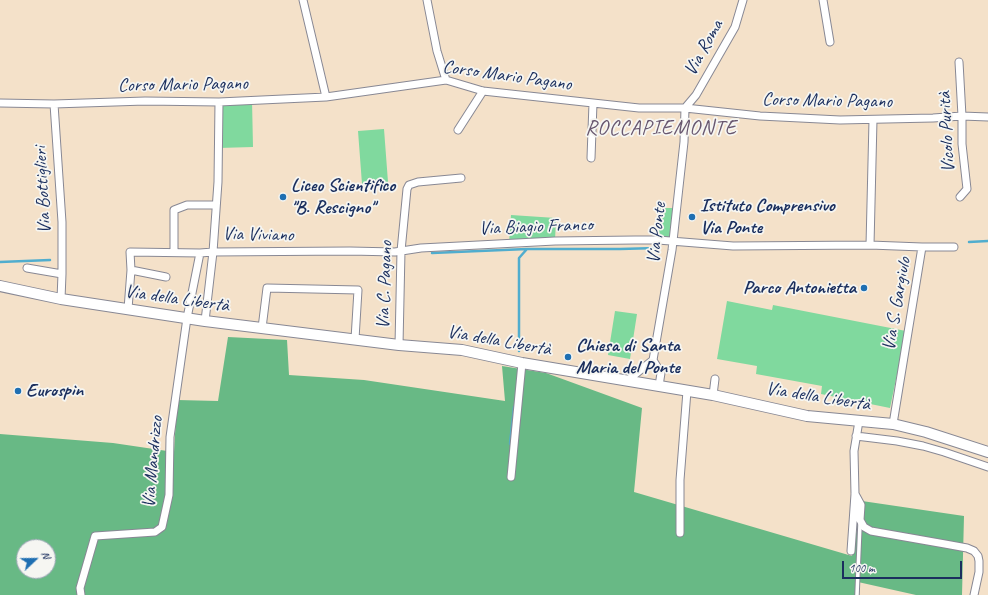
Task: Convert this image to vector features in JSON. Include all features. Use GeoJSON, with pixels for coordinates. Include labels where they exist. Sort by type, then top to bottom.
{"type":"FeatureCollection","features":[{"type":"Feature","properties":{"kind":"main road","name":"Via della Libertà"},"geometry":{"type":"LineString","coordinates":[[0,286],[61,299],[205,321],[399,345],[462,350],[522,363],[713,395],[807,416],[893,424],[926,432],[988,452]]}},
{"type":"Feature","properties":{"kind":"street"},"geometry":{"type":"LineString","coordinates":[[303,0],[326,97]]}},
{"type":"Feature","properties":{"kind":"street","name":"Via Roma"},"geometry":{"type":"LineString","coordinates":[[685,108],[696,95],[735,27],[743,0]]}},
{"type":"Feature","properties":{"kind":"street"},"geometry":{"type":"LineString","coordinates":[[823,0],[830,42]]}},
{"type":"Feature","properties":{"kind":"street"},"geometry":{"type":"LineString","coordinates":[[428,1],[437,51],[446,80]]}},
{"type":"Feature","properties":{"kind":"street","name":"Vicolo Purità"},"geometry":{"type":"LineString","coordinates":[[959,62],[962,144],[967,189],[960,197]]}},
{"type":"Feature","properties":{"kind":"street","name":"Corso Mario Pagano"},"geometry":{"type":"LineString","coordinates":[[0,103],[54,104],[145,101],[219,102],[326,97],[446,80],[483,91],[639,108],[685,108],[760,116],[840,120],[962,116],[988,117]]}},
{"type":"Feature","properties":{"kind":"street"},"geometry":{"type":"LineString","coordinates":[[458,130],[483,91]]}},
{"type":"Feature","properties":{"kind":"street","name":"Via Viviano"},"geometry":{"type":"LineString","coordinates":[[213,252],[219,102]]}},
{"type":"Feature","properties":{"kind":"street"},"geometry":{"type":"LineString","coordinates":[[590,158],[593,103]]}},
{"type":"Feature","properties":{"kind":"street","name":"Via Bottiglieri"},"geometry":{"type":"LineString","coordinates":[[54,104],[62,222],[61,299]]}},
{"type":"Feature","properties":{"kind":"street","name":"Via Ponte"},"geometry":{"type":"LineString","coordinates":[[653,360],[669,272],[684,142],[685,108]]}},
{"type":"Feature","properties":{"kind":"street"},"geometry":{"type":"LineString","coordinates":[[870,245],[873,120]]}},
{"type":"Feature","properties":{"kind":"street","name":"Via C. Pagano"},"geometry":{"type":"LineString","coordinates":[[399,345],[402,252],[407,189],[409,185],[418,182],[461,178]]}},
{"type":"Feature","properties":{"kind":"street"},"geometry":{"type":"LineString","coordinates":[[174,252],[174,210],[187,205],[216,205]]}},
{"type":"Feature","properties":{"kind":"street","name":"Via Biagio Franco"},"geometry":{"type":"LineString","coordinates":[[402,252],[421,248],[555,241],[635,240],[672,242]]}},
{"type":"Feature","properties":{"kind":"street","name":"Via S. Gargiulo"},"geometry":{"type":"LineString","coordinates":[[672,242],[733,246],[870,245],[922,247],[893,424]]}},
{"type":"Feature","properties":{"kind":"street"},"geometry":{"type":"LineString","coordinates":[[922,247],[954,247]]}},
{"type":"Feature","properties":{"kind":"street","name":"Via Viviano"},"geometry":{"type":"LineString","coordinates":[[128,310],[131,270],[130,252],[402,252]]}},
{"type":"Feature","properties":{"kind":"street"},"geometry":{"type":"LineString","coordinates":[[205,321],[213,252]]}},
{"type":"Feature","properties":{"kind":"street"},"geometry":{"type":"LineString","coordinates":[[187,318],[200,253]]}},
{"type":"Feature","properties":{"kind":"street"},"geometry":{"type":"LineString","coordinates":[[27,268],[62,274]]}},
{"type":"Feature","properties":{"kind":"street"},"geometry":{"type":"LineString","coordinates":[[131,270],[166,277]]}},
{"type":"Feature","properties":{"kind":"street"},"geometry":{"type":"LineString","coordinates":[[262,328],[267,288],[358,290],[355,339]]}},
{"type":"Feature","properties":{"kind":"street","name":"Via Mandrizzo"},"geometry":{"type":"LineString","coordinates":[[80,595],[80,588],[95,536],[155,532],[162,527],[169,495],[170,437],[187,318]]}},
{"type":"Feature","properties":{"kind":"street"},"geometry":{"type":"LineString","coordinates":[[628,380],[653,360],[661,373],[659,386]]}},
{"type":"Feature","properties":{"kind":"street"},"geometry":{"type":"LineString","coordinates":[[511,477],[522,363]]}},
{"type":"Feature","properties":{"kind":"street"},"geometry":{"type":"LineString","coordinates":[[640,383],[639,376],[642,370]]}},
{"type":"Feature","properties":{"kind":"street"},"geometry":{"type":"LineString","coordinates":[[713,395],[715,379]]}},
{"type":"Feature","properties":{"kind":"street"},"geometry":{"type":"LineString","coordinates":[[680,533],[680,480],[687,391]]}},
{"type":"Feature","properties":{"kind":"street"},"geometry":{"type":"LineString","coordinates":[[851,551],[855,494],[854,450],[859,421]]}},
{"type":"Feature","properties":{"kind":"street"},"geometry":{"type":"LineString","coordinates":[[856,436],[923,446],[988,467]]}},
{"type":"Feature","properties":{"kind":"street"},"geometry":{"type":"LineString","coordinates":[[855,494],[861,505],[860,520],[864,527],[871,531],[967,548],[974,551],[978,556],[979,561],[974,595]]}},
{"type":"Feature","properties":{"kind":"lane"},"geometry":{"type":"LineString","coordinates":[[857,595],[860,520]]}},
{"type":"Feature","properties":{"kind":"green space"},"geometry":{"type":"Polygon","coordinates":[[[252,100],[253,147],[218,148],[219,102],[252,100]]]}},
{"type":"Feature","properties":{"kind":"green space"},"geometry":{"type":"Polygon","coordinates":[[[384,129],[388,182],[362,184],[358,131],[384,129]]]}},
{"type":"Feature","properties":{"kind":"green space"},"geometry":{"type":"Polygon","coordinates":[[[660,208],[675,208],[673,242],[658,240],[660,208]]]}},
{"type":"Feature","properties":{"kind":"green space"},"geometry":{"type":"Polygon","coordinates":[[[511,215],[556,218],[555,241],[509,244],[511,215]]]}},
{"type":"Feature","properties":{"kind":"green space"},"geometry":{"type":"Polygon","coordinates":[[[727,301],[772,310],[773,305],[906,331],[890,408],[821,394],[822,386],[756,374],[757,366],[717,359],[727,301]]]}},
{"type":"Feature","properties":{"kind":"green space"},"geometry":{"type":"Polygon","coordinates":[[[615,311],[637,314],[630,359],[608,355],[615,311]]]}},
{"type":"Feature","properties":{"kind":"green space"},"geometry":{"type":"Polygon","coordinates":[[[228,337],[287,340],[289,375],[364,380],[505,401],[502,366],[546,373],[642,408],[634,492],[852,556],[862,501],[964,516],[962,595],[916,595],[858,582],[856,595],[0,595],[0,434],[113,443],[174,452],[177,400],[218,401],[228,337]]]}},
{"type":"Feature","properties":{"kind":"waterway"},"geometry":{"type":"LineString","coordinates":[[969,242],[988,241]]}},
{"type":"Feature","properties":{"kind":"waterway"},"geometry":{"type":"LineString","coordinates":[[432,253],[527,249],[657,248]]}},
{"type":"Feature","properties":{"kind":"waterway"},"geometry":{"type":"LineString","coordinates":[[519,351],[519,258],[527,249]]}},
{"type":"Feature","properties":{"kind":"waterway"},"geometry":{"type":"LineString","coordinates":[[0,262],[50,260]]}},
{"type":"Feature","properties":{"kind":"waterway"},"geometry":{"type":"LineString","coordinates":[[510,444],[514,407]]}},
{"type":"Feature","properties":{"kind":"place","name":"Liceo Scientifico \"B. Rescigno\""},"geometry":{"type":"Point","coordinates":[283,197]}},
{"type":"Feature","properties":{"kind":"place","name":"Istituto Comprensivo Via Ponte"},"geometry":{"type":"Point","coordinates":[692,217]}},
{"type":"Feature","properties":{"kind":"place","name":"Parco Antonietta"},"geometry":{"type":"Point","coordinates":[864,288]}},
{"type":"Feature","properties":{"kind":"place","name":"Chiesa di Santa Maria del Ponte"},"geometry":{"type":"Point","coordinates":[568,357]}},
{"type":"Feature","properties":{"kind":"place","name":"Eurospin"},"geometry":{"type":"Point","coordinates":[18,391]}},
{"type":"Feature","properties":{"kind":"district","name":"ROCCAPIEMONTE"},"geometry":{"type":"Point","coordinates":[661,128]}}]}
